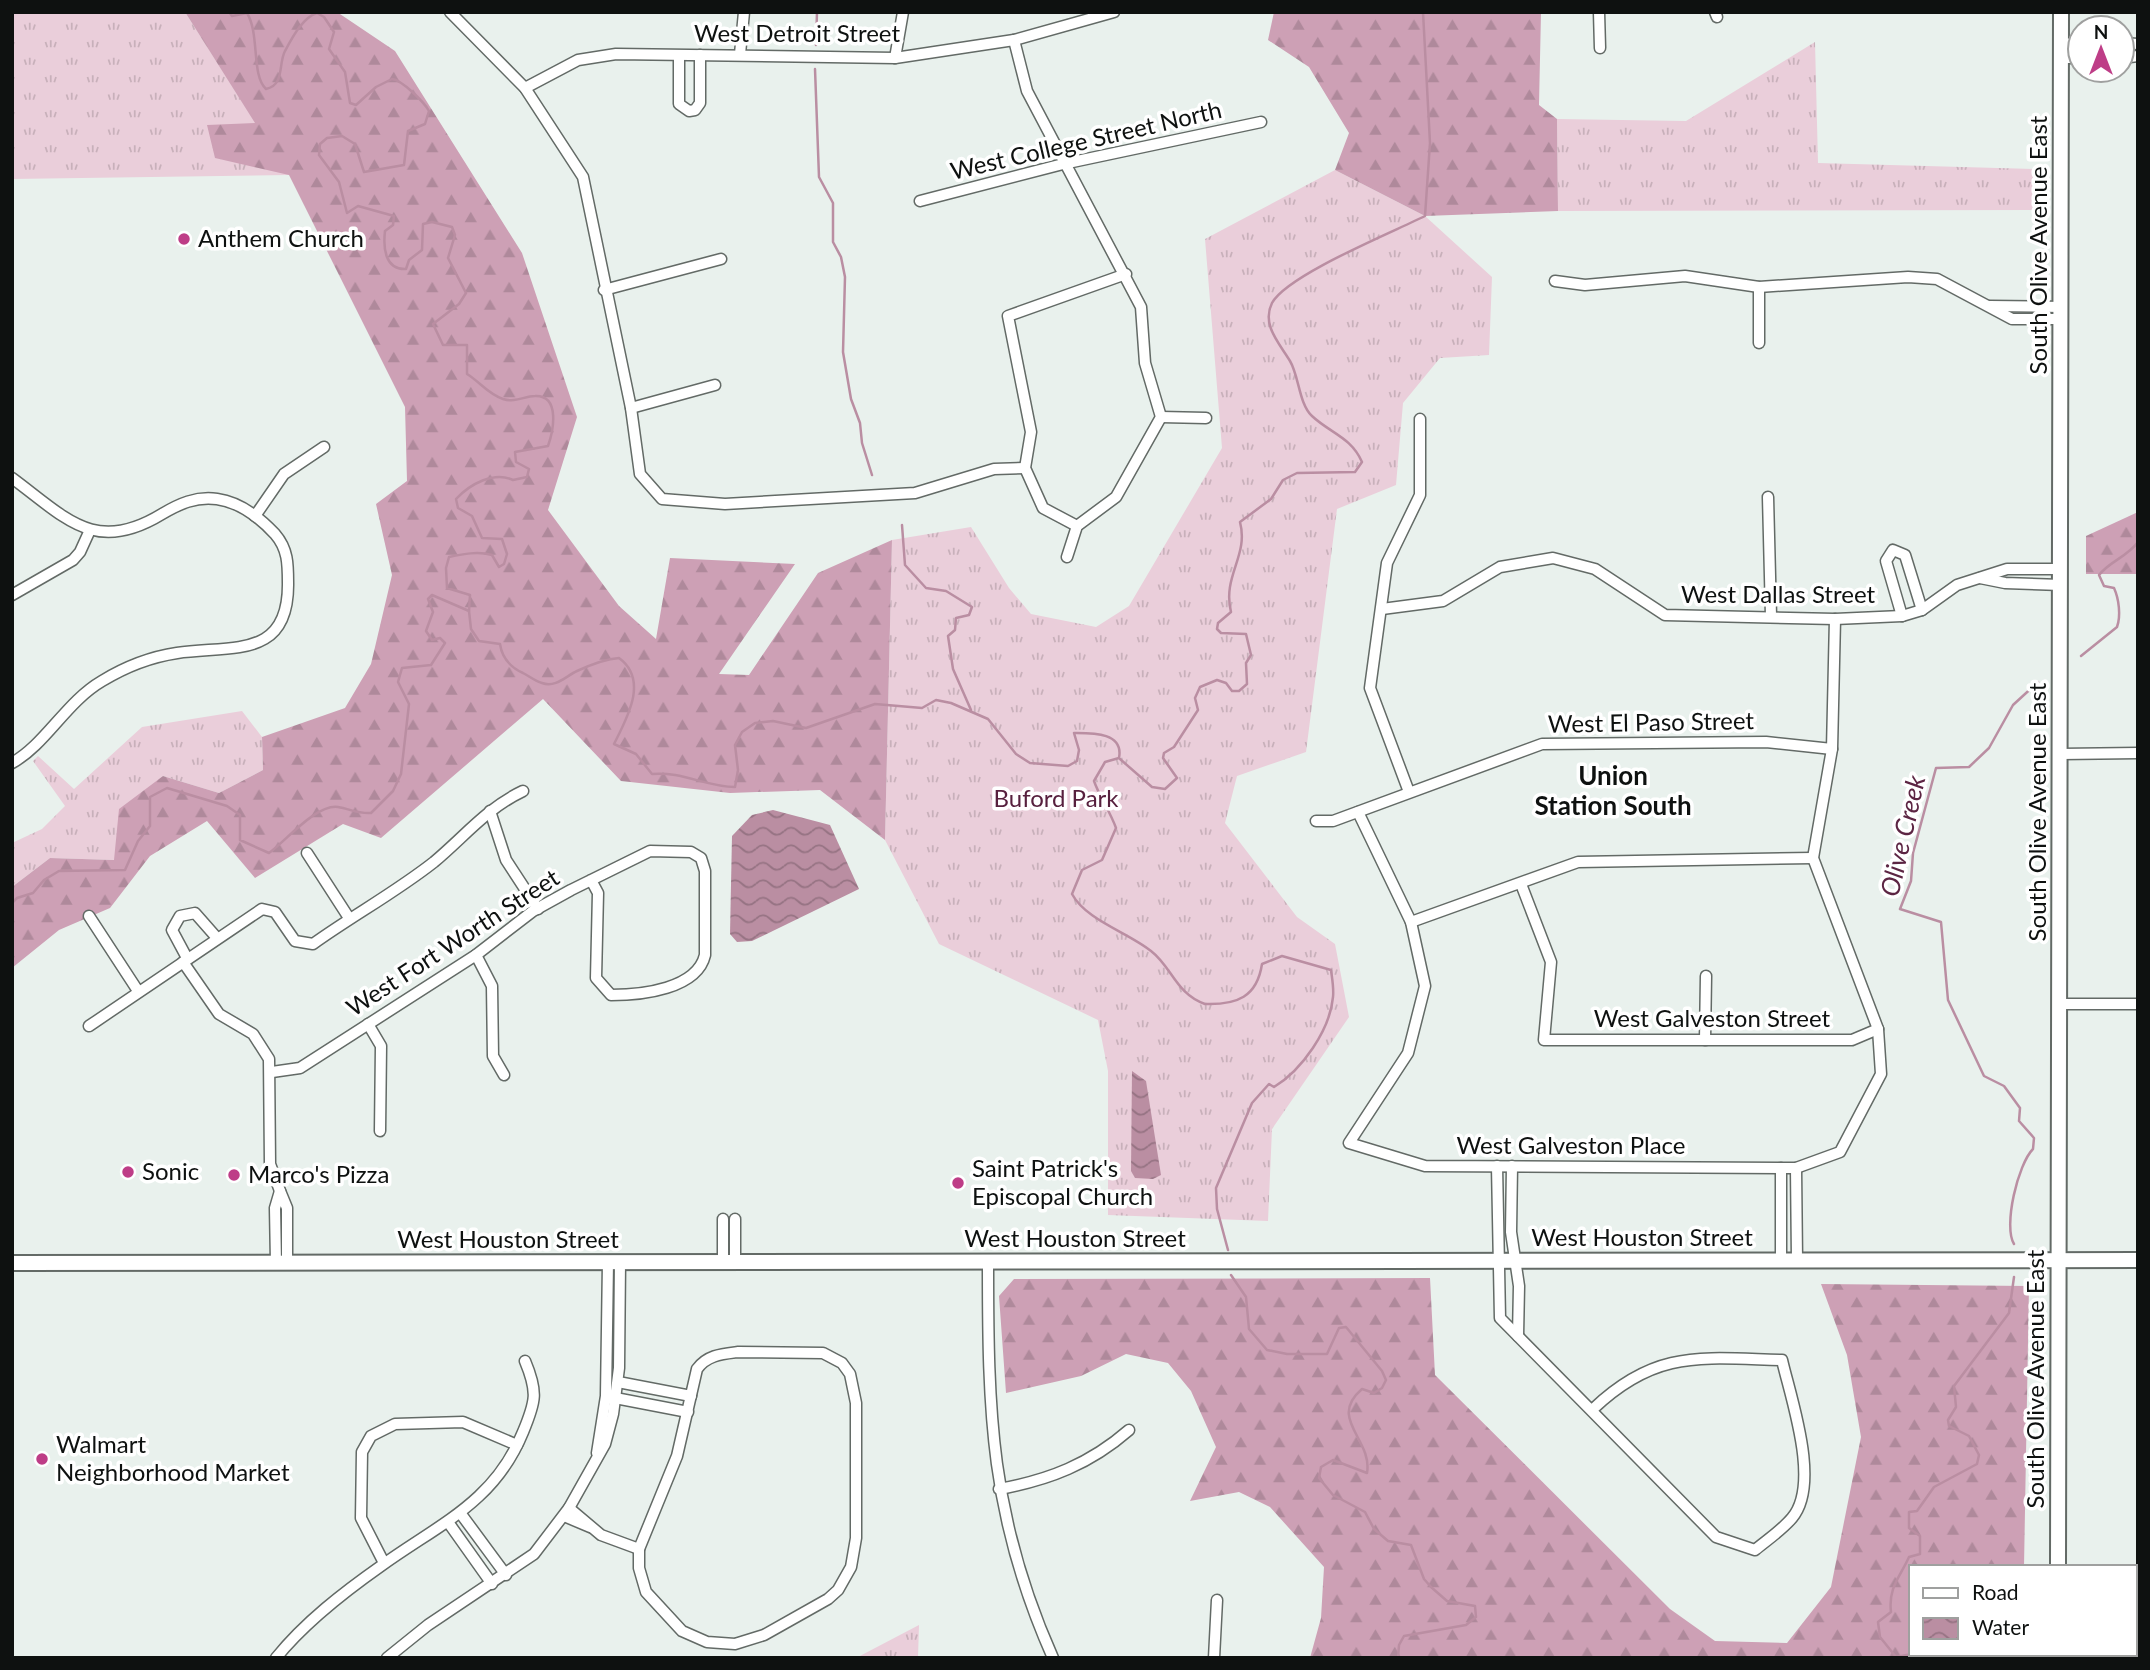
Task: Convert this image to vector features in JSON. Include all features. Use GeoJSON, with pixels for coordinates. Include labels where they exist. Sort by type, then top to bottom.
{"type":"FeatureCollection","features":[{"type":"Feature","properties":{"kind":"main road","name":"South Olive Avenue East"},"geometry":{"type":"LineString","coordinates":[[2058,1565],[2061,12]]}},
{"type":"Feature","properties":{"kind":"main road","name":"West Houston Street"},"geometry":{"type":"LineString","coordinates":[[12,1263],[2138,1260]]}},
{"type":"Feature","properties":{"kind":"street"},"geometry":{"type":"LineString","coordinates":[[450,12],[525,88],[583,177],[604,290],[631,408],[640,474],[662,499],[725,504],[915,493],[994,469],[1025,468]]}},
{"type":"Feature","properties":{"kind":"street"},"geometry":{"type":"LineString","coordinates":[[740,54],[744,12]]}},
{"type":"Feature","properties":{"kind":"street"},"geometry":{"type":"LineString","coordinates":[[895,58],[903,12]]}},
{"type":"Feature","properties":{"kind":"street","name":"West Detroit Street"},"geometry":{"type":"LineString","coordinates":[[525,88],[578,60],[616,54],[895,58],[1014,40],[1114,12]]}},
{"type":"Feature","properties":{"kind":"street"},"geometry":{"type":"LineString","coordinates":[[1598,12],[1600,48]]}},
{"type":"Feature","properties":{"kind":"street"},"geometry":{"type":"LineString","coordinates":[[1014,40],[1027,91],[1063,164],[1126,274],[1141,307],[1145,363],[1161,417],[1115,497],[1077,526],[1067,557]]}},
{"type":"Feature","properties":{"kind":"street"},"geometry":{"type":"LineString","coordinates":[[2061,51],[2066,49]]}},
{"type":"Feature","properties":{"kind":"street"},"geometry":{"type":"LineString","coordinates":[[2061,51],[2066,53]]}},
{"type":"Feature","properties":{"kind":"street"},"geometry":{"type":"LineString","coordinates":[[679,56],[680,104],[689,111],[695,110],[700,103],[700,55]]}},
{"type":"Feature","properties":{"kind":"street","name":"West College Street North"},"geometry":{"type":"LineString","coordinates":[[920,201],[1063,164],[1261,122]]}},
{"type":"Feature","properties":{"kind":"street"},"geometry":{"type":"LineString","coordinates":[[604,290],[721,258]]}},
{"type":"Feature","properties":{"kind":"street"},"geometry":{"type":"LineString","coordinates":[[1077,526],[1043,508],[1025,468],[1031,432],[1008,316],[1126,274]]}},
{"type":"Feature","properties":{"kind":"street"},"geometry":{"type":"LineString","coordinates":[[1556,281],[1585,285],[1685,276],[1759,288],[1908,277],[1937,279],[1990,306],[2062,313]]}},
{"type":"Feature","properties":{"kind":"street"},"geometry":{"type":"LineString","coordinates":[[1759,288],[1759,343]]}},
{"type":"Feature","properties":{"kind":"street"},"geometry":{"type":"LineString","coordinates":[[631,408],[715,386]]}},
{"type":"Feature","properties":{"kind":"street"},"geometry":{"type":"LineString","coordinates":[[1161,417],[1206,418]]}},
{"type":"Feature","properties":{"kind":"street"},"geometry":{"type":"LineString","coordinates":[[1409,792],[1370,688],[1387,563],[1420,495],[1420,419]]}},
{"type":"Feature","properties":{"kind":"street"},"geometry":{"type":"LineString","coordinates":[[255,516],[284,474],[324,447]]}},
{"type":"Feature","properties":{"kind":"street"},"geometry":{"type":"LineString","coordinates":[[12,478],[69,520],[90,530],[128,531],[177,505],[204,498],[229,501],[255,516],[283,543],[287,557],[286,611],[273,633],[261,642],[235,649],[157,657],[121,671],[69,706],[12,763]]}},
{"type":"Feature","properties":{"kind":"street"},"geometry":{"type":"LineString","coordinates":[[1768,497],[1771,615]]}},
{"type":"Feature","properties":{"kind":"street"},"geometry":{"type":"LineString","coordinates":[[12,595],[73,560],[80,552],[90,530]]}},
{"type":"Feature","properties":{"kind":"street"},"geometry":{"type":"LineString","coordinates":[[1902,616],[1886,561],[1892,550],[1905,555],[1922,610]]}},
{"type":"Feature","properties":{"kind":"street","name":"West Dallas Street"},"geometry":{"type":"LineString","coordinates":[[1382,609],[1443,601],[1500,567],[1553,558],[1595,569],[1665,615],[1771,615],[1835,619],[1902,616],[1922,610],[1957,585],[2007,569],[2061,569]]}},
{"type":"Feature","properties":{"kind":"street"},"geometry":{"type":"LineString","coordinates":[[1979,578],[2005,583],[2061,585]]}},
{"type":"Feature","properties":{"kind":"street"},"geometry":{"type":"LineString","coordinates":[[1358,812],[1411,922],[1578,862],[1813,858],[1832,749],[1835,619]]}},
{"type":"Feature","properties":{"kind":"street","name":"West El Paso Street"},"geometry":{"type":"LineString","coordinates":[[1316,821],[1333,821],[1542,744],[1766,742],[1832,749]]}},
{"type":"Feature","properties":{"kind":"street"},"geometry":{"type":"LineString","coordinates":[[2061,754],[2138,753]]}},
{"type":"Feature","properties":{"kind":"street"},"geometry":{"type":"LineString","coordinates":[[89,1026],[262,909],[275,912],[295,941],[313,944],[435,861],[490,811],[523,791]]}},
{"type":"Feature","properties":{"kind":"street"},"geometry":{"type":"LineString","coordinates":[[490,811],[506,860],[538,909]]}},
{"type":"Feature","properties":{"kind":"street","name":"West Fort Worth Street"},"geometry":{"type":"LineString","coordinates":[[272,1072],[300,1068],[476,955],[538,909],[591,880],[650,851],[691,852],[701,858],[705,872],[705,955],[702,968],[693,976],[639,995],[611,995],[596,978],[598,893],[591,880]]}},
{"type":"Feature","properties":{"kind":"street"},"geometry":{"type":"LineString","coordinates":[[307,853],[349,918]]}},
{"type":"Feature","properties":{"kind":"street","name":"West Galveston Place"},"geometry":{"type":"LineString","coordinates":[[1411,922],[1425,986],[1408,1053],[1349,1143],[1425,1166],[1796,1168],[1840,1152],[1881,1074],[1878,1030],[1813,858]]}},
{"type":"Feature","properties":{"kind":"street","name":"West Galveston Street"},"geometry":{"type":"LineString","coordinates":[[1521,884],[1551,962],[1544,1040],[1852,1040],[1878,1030]]}},
{"type":"Feature","properties":{"kind":"street"},"geometry":{"type":"LineString","coordinates":[[217,938],[195,913],[180,916],[174,925],[174,937],[185,960],[219,1014],[245,1028],[259,1042],[269,1059],[272,1072],[270,1164],[287,1215],[282,1263]]}},
{"type":"Feature","properties":{"kind":"street"},"geometry":{"type":"LineString","coordinates":[[89,916],[138,991]]}},
{"type":"Feature","properties":{"kind":"street"},"geometry":{"type":"LineString","coordinates":[[476,955],[492,986],[493,1056],[504,1075]]}},
{"type":"Feature","properties":{"kind":"street"},"geometry":{"type":"LineString","coordinates":[[1705,1040],[1706,976]]}},
{"type":"Feature","properties":{"kind":"street"},"geometry":{"type":"LineString","coordinates":[[2060,1004],[2138,1004]]}},
{"type":"Feature","properties":{"kind":"street"},"geometry":{"type":"LineString","coordinates":[[368,1024],[381,1046],[380,1131]]}},
{"type":"Feature","properties":{"kind":"street"},"geometry":{"type":"LineString","coordinates":[[1497,1166],[1500,1318],[1716,1537],[1755,1550],[1793,1517],[1803,1496],[1805,1466],[1782,1360],[1693,1357],[1659,1364],[1617,1385],[1592,1409]]}},
{"type":"Feature","properties":{"kind":"street"},"geometry":{"type":"LineString","coordinates":[[1511,1166],[1511,1232],[1520,1292],[1518,1336]]}},
{"type":"Feature","properties":{"kind":"street"},"geometry":{"type":"LineString","coordinates":[[1781,1168],[1781,1260]]}},
{"type":"Feature","properties":{"kind":"street"},"geometry":{"type":"LineString","coordinates":[[1796,1168],[1797,1260]]}},
{"type":"Feature","properties":{"kind":"street"},"geometry":{"type":"LineString","coordinates":[[280,1191],[275,1215],[282,1263]]}},
{"type":"Feature","properties":{"kind":"street"},"geometry":{"type":"LineString","coordinates":[[275,1215],[287,1215]]}},
{"type":"Feature","properties":{"kind":"street"},"geometry":{"type":"LineString","coordinates":[[723,1219],[729,1262]]}},
{"type":"Feature","properties":{"kind":"street"},"geometry":{"type":"LineString","coordinates":[[729,1262],[735,1219]]}},
{"type":"Feature","properties":{"kind":"street"},"geometry":{"type":"LineString","coordinates":[[387,1658],[428,1625],[534,1554],[567,1512],[597,1453],[611,1397],[618,1382],[614,1262]]}},
{"type":"Feature","properties":{"kind":"street"},"geometry":{"type":"LineString","coordinates":[[611,1397],[614,1262]]}},
{"type":"Feature","properties":{"kind":"street"},"geometry":{"type":"LineString","coordinates":[[988,1262],[989,1409],[999,1489],[1023,1582],[1053,1658]]}},
{"type":"Feature","properties":{"kind":"street"},"geometry":{"type":"LineString","coordinates":[[738,1352],[823,1353],[842,1363],[853,1381],[856,1403],[855,1554],[838,1590],[812,1610],[751,1640],[721,1645],[682,1631],[656,1604],[642,1581],[639,1549],[669,1479],[691,1396],[694,1377],[702,1362],[718,1354],[738,1352]]}},
{"type":"Feature","properties":{"kind":"street"},"geometry":{"type":"LineString","coordinates":[[276,1658],[330,1606],[384,1563],[461,1514],[496,1480],[517,1445],[530,1413],[535,1385],[525,1361]]}},
{"type":"Feature","properties":{"kind":"street"},"geometry":{"type":"LineString","coordinates":[[618,1382],[691,1396]]}},
{"type":"Feature","properties":{"kind":"street"},"geometry":{"type":"LineString","coordinates":[[638,1401],[641,1385]]}},
{"type":"Feature","properties":{"kind":"street"},"geometry":{"type":"LineString","coordinates":[[611,1397],[688,1412]]}},
{"type":"Feature","properties":{"kind":"street"},"geometry":{"type":"LineString","coordinates":[[384,1563],[360,1518],[360,1466],[362,1452],[371,1436],[383,1427],[395,1424],[463,1422],[517,1445]]}},
{"type":"Feature","properties":{"kind":"street"},"geometry":{"type":"LineString","coordinates":[[999,1489],[1066,1472],[1099,1454],[1129,1430]]}},
{"type":"Feature","properties":{"kind":"street"},"geometry":{"type":"LineString","coordinates":[[567,1512],[612,1541],[639,1549]]}},
{"type":"Feature","properties":{"kind":"street"},"geometry":{"type":"LineString","coordinates":[[461,1514],[506,1575]]}},
{"type":"Feature","properties":{"kind":"street"},"geometry":{"type":"LineString","coordinates":[[448,1522],[492,1584]]}},
{"type":"Feature","properties":{"kind":"street"},"geometry":{"type":"LineString","coordinates":[[1214,1658],[1217,1600]]}},
{"type":"Feature","properties":{"kind":"green space"},"geometry":{"type":"Polygon","coordinates":[[[12,12],[185,12],[289,175],[12,179],[12,12]]]}},
{"type":"Feature","properties":{"kind":"green space"},"geometry":{"type":"Polygon","coordinates":[[[185,12],[337,12],[395,51],[522,253],[577,417],[548,510],[619,606],[656,639],[670,558],[795,564],[719,674],[749,675],[818,573],[892,540],[885,840],[820,790],[730,793],[621,781],[543,699],[381,838],[343,824],[255,878],[207,821],[150,856],[110,908],[59,930],[12,968],[12,887],[50,858],[114,860],[119,809],[163,776],[219,793],[263,770],[262,737],[345,708],[371,664],[392,575],[376,504],[407,481],[405,407],[289,175],[215,158],[207,125],[255,123],[185,12]]]}},
{"type":"Feature","properties":{"kind":"green space"},"geometry":{"type":"Polygon","coordinates":[[[1274,12],[1541,12],[1539,105],[1557,119],[1558,211],[1425,216],[1335,170],[1349,133],[1309,67],[1268,40],[1274,12]]]}},
{"type":"Feature","properties":{"kind":"green space"},"geometry":{"type":"Polygon","coordinates":[[[1815,42],[1818,163],[2035,169],[2033,210],[1558,211],[1557,119],[1686,121],[1815,42]]]}},
{"type":"Feature","properties":{"kind":"green space","name":"Buford Park"},"geometry":{"type":"Polygon","coordinates":[[[1335,170],[1425,216],[1492,277],[1489,355],[1440,358],[1403,403],[1396,485],[1337,509],[1306,752],[1237,776],[1225,823],[1297,917],[1335,944],[1349,1017],[1272,1129],[1268,1221],[1108,1215],[1108,1071],[1098,1020],[939,944],[885,840],[892,540],[971,527],[1009,588],[1031,614],[1096,627],[1129,606],[1222,448],[1205,239],[1335,170]]]}},
{"type":"Feature","properties":{"kind":"green space"},"geometry":{"type":"Polygon","coordinates":[[[2138,512],[2138,574],[2086,574],[2086,536],[2138,512]]]}},
{"type":"Feature","properties":{"kind":"green space"},"geometry":{"type":"Polygon","coordinates":[[[242,711],[262,737],[263,770],[219,793],[163,776],[115,860],[50,858],[12,887],[12,843],[42,829],[65,806],[33,761],[38,756],[74,789],[142,727],[242,711]]]}},
{"type":"Feature","properties":{"kind":"green space"},"geometry":{"type":"Polygon","coordinates":[[[1430,1278],[1435,1375],[1670,1609],[1715,1641],[1787,1643],[1831,1587],[1861,1437],[1847,1355],[1821,1284],[2029,1286],[2024,1565],[1909,1565],[1909,1656],[1946,1658],[1310,1658],[1321,1618],[1324,1567],[1270,1507],[1239,1492],[1190,1501],[1216,1447],[1191,1391],[1168,1363],[1126,1354],[1081,1376],[1006,1393],[999,1296],[1014,1279],[1430,1278]]]}},
{"type":"Feature","properties":{"kind":"green space"},"geometry":{"type":"Polygon","coordinates":[[[919,1625],[918,1658],[856,1658],[919,1625]]]}},
{"type":"Feature","properties":{"kind":"water"},"geometry":{"type":"Polygon","coordinates":[[[773,810],[830,825],[859,889],[752,941],[737,942],[730,934],[732,836],[752,815],[773,810]]]}},
{"type":"Feature","properties":{"kind":"water"},"geometry":{"type":"Polygon","coordinates":[[[1132,1071],[1146,1081],[1161,1175],[1153,1179],[1135,1178],[1131,1171],[1132,1071]]]}},
{"type":"Feature","properties":{"kind":"waterway"},"geometry":{"type":"LineString","coordinates":[[229,12],[232,16],[247,13],[251,22],[261,83],[266,89],[279,79],[283,56],[295,34],[307,19],[317,13],[324,17],[334,32],[329,49],[345,72],[350,103],[356,105],[376,87],[392,79],[418,97],[429,111],[425,124],[408,131],[404,165],[364,172],[355,144],[342,136],[327,138],[320,144],[319,155],[339,182],[347,213],[358,206],[394,216],[393,225],[385,231],[384,238],[387,257],[394,266],[406,269],[409,260],[422,250],[423,224],[432,222],[452,227],[455,235],[448,258],[466,293],[459,304],[433,324],[443,345],[467,345],[467,374],[493,394],[508,400],[543,397],[549,401],[552,408],[553,424],[548,446],[515,452],[516,462],[529,469],[527,477],[513,480],[490,478],[468,488],[456,499],[458,508],[472,516],[482,538],[502,539],[507,554],[504,564],[499,567],[492,555],[470,553],[449,557],[446,568],[447,588],[470,595],[469,611]]}},
{"type":"Feature","properties":{"kind":"waterway"},"geometry":{"type":"LineString","coordinates":[[816,45],[817,12]]}},
{"type":"Feature","properties":{"kind":"waterway"},"geometry":{"type":"LineString","coordinates":[[1120,759],[1152,787],[1165,789],[1177,778],[1163,758],[1164,753],[1174,747],[1198,710],[1195,698],[1200,687],[1217,680],[1226,683],[1232,691],[1239,691],[1247,684],[1246,663],[1251,655],[1246,634],[1221,633],[1217,629],[1218,623],[1231,612],[1230,588],[1241,545],[1240,522],[1271,499],[1283,480],[1297,473],[1355,472],[1362,462],[1346,441],[1308,411],[1293,367],[1270,327],[1269,311],[1282,292],[1319,267],[1425,216],[1430,143],[1423,12]]}},
{"type":"Feature","properties":{"kind":"waterway"},"geometry":{"type":"LineString","coordinates":[[815,69],[819,177],[833,203],[833,242],[841,257],[845,277],[843,352],[851,399],[860,423],[862,443],[872,475]]}},
{"type":"Feature","properties":{"kind":"waterway"},"geometry":{"type":"LineString","coordinates":[[902,525],[905,565],[926,588],[946,591],[972,607],[969,615],[956,618],[955,630],[948,636],[953,669],[971,710]]}},
{"type":"Feature","properties":{"kind":"waterway","name":"Olive Creek"},"geometry":{"type":"LineString","coordinates":[[2081,656],[2117,627],[2118,623],[2119,608],[2114,588],[2104,586],[2099,575],[2138,542]]}},
{"type":"Feature","properties":{"kind":"waterway"},"geometry":{"type":"LineString","coordinates":[[12,903],[17,898],[33,893],[44,880],[59,871],[125,870],[138,841],[150,826],[150,797],[167,788],[227,806],[240,815],[240,840],[269,853],[320,811],[338,807],[371,813],[393,791],[401,774],[409,704],[398,682],[402,668],[431,665],[445,643],[440,638],[432,640],[426,631],[433,612],[428,599],[432,595],[469,611],[471,629],[479,641],[500,644],[511,665],[542,683],[556,683],[592,665],[619,658],[628,667],[634,688],[633,700],[614,744],[636,754],[652,774],[673,775],[735,787],[738,770],[735,745],[742,732],[755,723],[773,721],[806,728],[875,704],[922,708],[936,700],[951,703],[988,719],[1016,754],[1030,763],[1068,766],[1077,761],[1079,750],[1074,733],[1105,736],[1117,743],[1119,758],[1105,762],[1094,781],[1116,828],[1102,860],[1082,870],[1072,894],[1078,903],[1151,951],[1187,994],[1205,1004],[1227,1003],[1244,997],[1255,984],[1262,964],[1282,956],[1331,970],[1331,1010],[1320,1035],[1295,1070],[1274,1087],[1269,1084],[1252,1103],[1216,1188],[1217,1209],[1228,1250]]}},
{"type":"Feature","properties":{"kind":"waterway","name":"Olive Creek"},"geometry":{"type":"LineString","coordinates":[[2014,1244],[2010,1224],[2011,1210],[2017,1181],[2033,1149],[2034,1138],[2019,1121],[2020,1108],[2004,1086],[1984,1076],[1948,1000],[1941,922],[1900,909],[1911,881],[1913,853],[1936,768],[1969,767],[1989,748],[2013,705],[2038,682]]}},
{"type":"Feature","properties":{"kind":"waterway"},"geometry":{"type":"LineString","coordinates":[[12,913],[12,918]]}},
{"type":"Feature","properties":{"kind":"waterway"},"geometry":{"type":"LineString","coordinates":[[1231,1275],[1246,1297],[1249,1329],[1267,1350],[1287,1354],[1327,1354],[1339,1328],[1346,1327],[1382,1371],[1386,1380],[1382,1388],[1374,1393],[1362,1389],[1352,1400],[1349,1410],[1350,1420],[1364,1450],[1367,1473],[1333,1460],[1321,1467],[1319,1478],[1333,1495],[1365,1512],[1374,1529],[1388,1541],[1411,1545],[1424,1579],[1431,1587],[1447,1601],[1475,1606],[1476,1617],[1466,1625],[1404,1636],[1399,1645],[1398,1658]]}},
{"type":"Feature","properties":{"kind":"waterway","name":"Olive Creek"},"geometry":{"type":"LineString","coordinates":[[1909,1655],[1896,1657],[1880,1637],[1878,1622],[1891,1612],[1893,1589],[1909,1557],[1920,1554],[1920,1536],[1909,1528],[1909,1512],[1917,1511],[1934,1487],[1977,1464],[1979,1455],[1969,1436],[1949,1426],[1948,1420],[1956,1407],[1954,1386],[2009,1313],[2014,1277]]}},
{"type":"Feature","properties":{"kind":"place","name":"Anthem Church"},"geometry":{"type":"Point","coordinates":[184,239]}},
{"type":"Feature","properties":{"kind":"place","name":"Sonic"},"geometry":{"type":"Point","coordinates":[128,1172]}},
{"type":"Feature","properties":{"kind":"place","name":"Marco's Pizza"},"geometry":{"type":"Point","coordinates":[234,1175]}},
{"type":"Feature","properties":{"kind":"place","name":"Saint Patrick's Episcopal Church"},"geometry":{"type":"Point","coordinates":[958,1183]}},
{"type":"Feature","properties":{"kind":"place","name":"Walmart Neighborhood Market"},"geometry":{"type":"Point","coordinates":[42,1459]}},
{"type":"Feature","properties":{"kind":"district","name":"Union Station South"},"geometry":{"type":"Point","coordinates":[1613,791]}}]}
